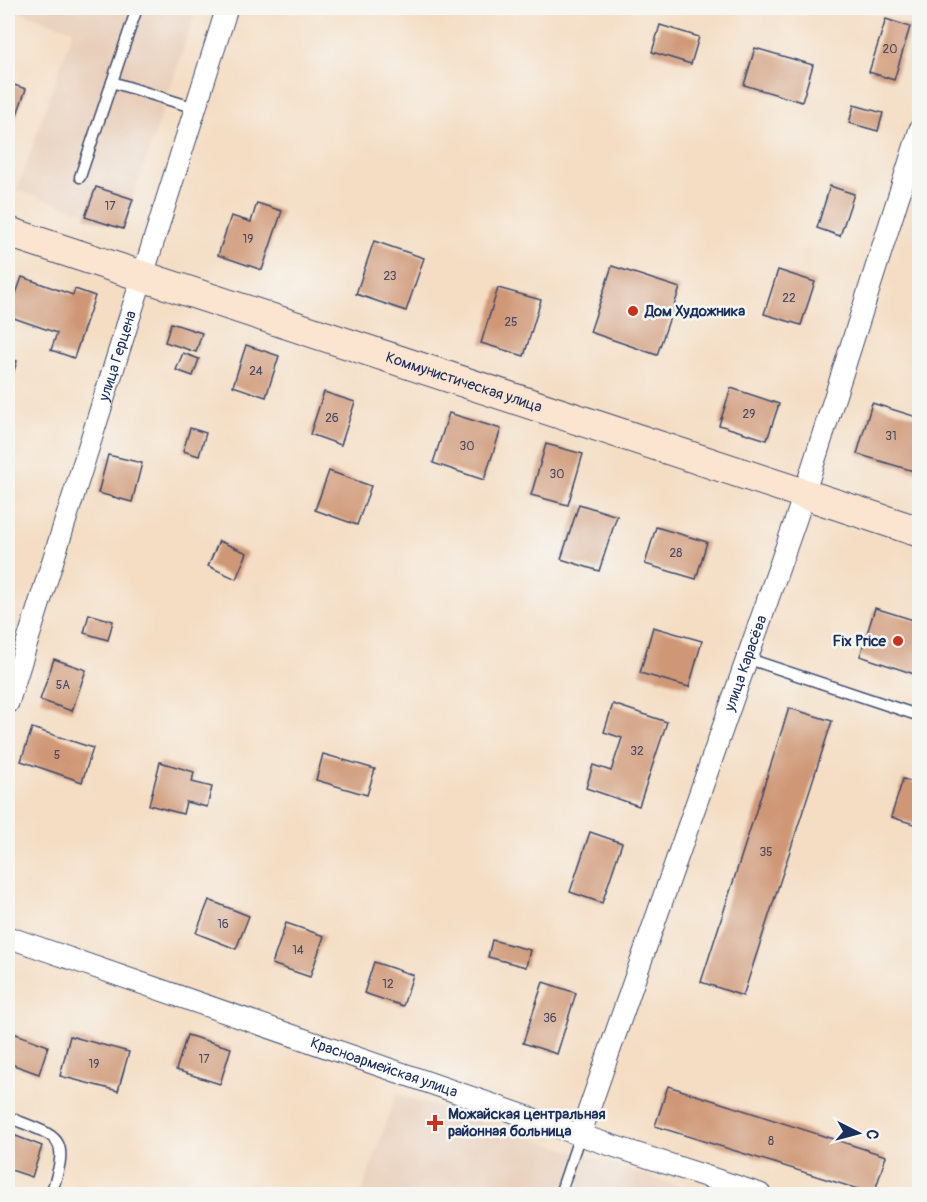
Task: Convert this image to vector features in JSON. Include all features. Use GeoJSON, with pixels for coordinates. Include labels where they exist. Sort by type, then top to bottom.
{"type":"FeatureCollection","features":[{"type":"Feature","properties":{"kind":"main road","name":"Коммунистическая улица"},"geometry":{"type":"LineString","coordinates":[[8,232],[920,532]]}},
{"type":"Feature","properties":{"kind":"street","name":"улица Герцена"},"geometry":{"type":"LineString","coordinates":[[8,703],[227,8]]}},
{"type":"Feature","properties":{"kind":"street","name":"улица Карасёва"},"geometry":{"type":"LineString","coordinates":[[580,1135],[805,493],[920,129]]}},
{"type":"Feature","properties":{"kind":"street","name":"Красноармейская улица"},"geometry":{"type":"LineString","coordinates":[[8,937],[580,1135],[760,1194]]}},
{"type":"Feature","properties":{"kind":"lane"},"geometry":{"type":"LineString","coordinates":[[80,177],[137,8]]}},
{"type":"Feature","properties":{"kind":"lane"},"geometry":{"type":"LineString","coordinates":[[112,82],[195,108]]}},
{"type":"Feature","properties":{"kind":"lane"},"geometry":{"type":"LineString","coordinates":[[746,658],[920,716]]}},
{"type":"Feature","properties":{"kind":"lane"},"geometry":{"type":"LineString","coordinates":[[8,1117],[54,1136],[61,1148],[61,1165],[51,1194]]}},
{"type":"Feature","properties":{"kind":"lane","name":"улица Карасёва"},"geometry":{"type":"LineString","coordinates":[[560,1194],[580,1135]]}},
{"type":"Feature","properties":{"kind":"shaded area"},"geometry":{"type":"Polygon","coordinates":[[[8,8],[197,8],[123,229],[85,217],[86,213],[17,190],[73,30],[8,8]]]}},
{"type":"Feature","properties":{"kind":"shaded area","name":"Можайская центральная районная больница"},"geometry":{"type":"Polygon","coordinates":[[[396,1094],[680,1187],[703,1194],[361,1194],[396,1094]]]}},
{"type":"Feature","properties":{"kind":"building"},"geometry":{"type":"Polygon","coordinates":[[[886,19],[910,27],[894,80],[869,72],[886,19]]]}},
{"type":"Feature","properties":{"kind":"building"},"geometry":{"type":"Polygon","coordinates":[[[660,25],[699,37],[691,64],[652,52],[660,25]]]}},
{"type":"Feature","properties":{"kind":"building"},"geometry":{"type":"Polygon","coordinates":[[[755,48],[813,65],[802,102],[744,85],[755,48]]]}},
{"type":"Feature","properties":{"kind":"building"},"geometry":{"type":"Polygon","coordinates":[[[8,83],[26,89],[13,126],[8,124],[8,83]]]}},
{"type":"Feature","properties":{"kind":"building"},"geometry":{"type":"Polygon","coordinates":[[[854,105],[883,113],[878,131],[849,123],[854,105]]]}},
{"type":"Feature","properties":{"kind":"building"},"geometry":{"type":"Polygon","coordinates":[[[830,186],[854,194],[840,236],[817,228],[830,186]]]}},
{"type":"Feature","properties":{"kind":"building"},"geometry":{"type":"Polygon","coordinates":[[[96,187],[133,199],[123,229],[85,217],[96,187]]]}},
{"type":"Feature","properties":{"kind":"building"},"geometry":{"type":"Polygon","coordinates":[[[257,203],[282,211],[262,270],[218,255],[231,216],[251,222],[257,203]]]}},
{"type":"Feature","properties":{"kind":"building"},"geometry":{"type":"Polygon","coordinates":[[[374,241],[424,258],[406,311],[356,294],[374,241]]]}},
{"type":"Feature","properties":{"kind":"building"},"geometry":{"type":"Polygon","coordinates":[[[612,266],[680,288],[657,355],[590,332],[612,266]]]}},
{"type":"Feature","properties":{"kind":"building"},"geometry":{"type":"Polygon","coordinates":[[[778,270],[815,282],[801,325],[764,314],[778,270]]]}},
{"type":"Feature","properties":{"kind":"building"},"geometry":{"type":"Polygon","coordinates":[[[22,277],[73,295],[75,289],[95,296],[74,358],[51,350],[57,333],[8,316],[22,277]]]}},
{"type":"Feature","properties":{"kind":"building"},"geometry":{"type":"Polygon","coordinates":[[[498,288],[541,300],[524,356],[481,343],[498,288]]]}},
{"type":"Feature","properties":{"kind":"building"},"geometry":{"type":"Polygon","coordinates":[[[171,323],[202,333],[196,352],[165,342],[171,323]]]}},
{"type":"Feature","properties":{"kind":"building"},"geometry":{"type":"Polygon","coordinates":[[[246,345],[279,356],[266,397],[233,386],[246,345]]]}},
{"type":"Feature","properties":{"kind":"building"},"geometry":{"type":"Polygon","coordinates":[[[183,353],[199,359],[193,376],[176,370],[183,353]]]}},
{"type":"Feature","properties":{"kind":"building"},"geometry":{"type":"Polygon","coordinates":[[[8,358],[17,361],[10,384],[8,383],[8,358]]]}},
{"type":"Feature","properties":{"kind":"building"},"geometry":{"type":"Polygon","coordinates":[[[731,388],[779,404],[767,440],[719,425],[731,388]]]}},
{"type":"Feature","properties":{"kind":"building"},"geometry":{"type":"Polygon","coordinates":[[[324,392],[355,402],[341,445],[310,434],[324,392]]]}},
{"type":"Feature","properties":{"kind":"building"},"geometry":{"type":"Polygon","coordinates":[[[872,403],[920,418],[920,473],[857,454],[872,403]]]}},
{"type":"Feature","properties":{"kind":"building"},"geometry":{"type":"Polygon","coordinates":[[[449,413],[501,429],[484,480],[433,463],[449,413]]]}},
{"type":"Feature","properties":{"kind":"building"},"geometry":{"type":"Polygon","coordinates":[[[190,428],[206,433],[199,456],[183,451],[190,428]]]}},
{"type":"Feature","properties":{"kind":"building"},"geometry":{"type":"Polygon","coordinates":[[[546,444],[583,454],[568,505],[531,495],[546,444]]]}},
{"type":"Feature","properties":{"kind":"building"},"geometry":{"type":"Polygon","coordinates":[[[108,455],[142,463],[132,502],[98,493],[108,455]]]}},
{"type":"Feature","properties":{"kind":"building"},"geometry":{"type":"Polygon","coordinates":[[[329,471],[371,486],[357,525],[315,510],[329,471]]]}},
{"type":"Feature","properties":{"kind":"building"},"geometry":{"type":"Polygon","coordinates":[[[579,504],[617,516],[599,571],[561,559],[579,504]]]}},
{"type":"Feature","properties":{"kind":"building"},"geometry":{"type":"Polygon","coordinates":[[[656,527],[707,542],[696,579],[645,564],[656,527]]]}},
{"type":"Feature","properties":{"kind":"building"},"geometry":{"type":"Polygon","coordinates":[[[219,541],[247,553],[236,579],[208,566],[219,541]]]}},
{"type":"Feature","properties":{"kind":"building"},"geometry":{"type":"Polygon","coordinates":[[[875,608],[920,622],[920,676],[860,656],[875,608]]]}},
{"type":"Feature","properties":{"kind":"building"},"geometry":{"type":"Polygon","coordinates":[[[89,614],[113,621],[108,640],[84,633],[89,614]]]}},
{"type":"Feature","properties":{"kind":"building"},"geometry":{"type":"Polygon","coordinates":[[[653,627],[702,641],[689,687],[640,673],[653,627]]]}},
{"type":"Feature","properties":{"kind":"building"},"geometry":{"type":"Polygon","coordinates":[[[54,659],[86,670],[72,711],[40,700],[54,659]]]}},
{"type":"Feature","properties":{"kind":"building"},"geometry":{"type":"Polygon","coordinates":[[[613,704],[667,722],[639,806],[586,788],[593,765],[611,771],[622,738],[604,732],[613,704]]]}},
{"type":"Feature","properties":{"kind":"building"},"geometry":{"type":"Polygon","coordinates":[[[789,708],[832,721],[743,996],[701,982],[789,708]]]}},
{"type":"Feature","properties":{"kind":"building"},"geometry":{"type":"Polygon","coordinates":[[[32,728],[93,748],[82,782],[21,761],[32,728]]]}},
{"type":"Feature","properties":{"kind":"building"},"geometry":{"type":"Polygon","coordinates":[[[323,754],[375,769],[367,795],[316,780],[323,754]]]}},
{"type":"Feature","properties":{"kind":"building"},"geometry":{"type":"Polygon","coordinates":[[[160,762],[194,772],[192,782],[212,787],[207,807],[186,802],[183,814],[149,805],[160,762]]]}},
{"type":"Feature","properties":{"kind":"building"},"geometry":{"type":"Polygon","coordinates":[[[903,779],[920,784],[920,826],[891,817],[903,779]]]}},
{"type":"Feature","properties":{"kind":"building"},"geometry":{"type":"Polygon","coordinates":[[[590,832],[622,843],[602,903],[570,892],[590,832]]]}},
{"type":"Feature","properties":{"kind":"building"},"geometry":{"type":"Polygon","coordinates":[[[209,900],[249,916],[236,949],[196,933],[209,900]]]}},
{"type":"Feature","properties":{"kind":"building"},"geometry":{"type":"Polygon","coordinates":[[[286,923],[324,936],[310,977],[272,964],[286,923]]]}},
{"type":"Feature","properties":{"kind":"building"},"geometry":{"type":"Polygon","coordinates":[[[492,940],[530,950],[526,967],[488,957],[492,940]]]}},
{"type":"Feature","properties":{"kind":"building"},"geometry":{"type":"Polygon","coordinates":[[[374,962],[413,975],[403,1006],[364,993],[374,962]]]}},
{"type":"Feature","properties":{"kind":"building"},"geometry":{"type":"Polygon","coordinates":[[[543,982],[576,993],[557,1054],[523,1043],[543,982]]]}},
{"type":"Feature","properties":{"kind":"building"},"geometry":{"type":"Polygon","coordinates":[[[8,1031],[48,1046],[39,1074],[8,1063],[8,1031]]]}},
{"type":"Feature","properties":{"kind":"building"},"geometry":{"type":"Polygon","coordinates":[[[187,1035],[231,1048],[220,1084],[176,1070],[187,1035]]]}},
{"type":"Feature","properties":{"kind":"building"},"geometry":{"type":"Polygon","coordinates":[[[70,1036],[129,1052],[118,1091],[60,1076],[70,1036]]]}},
{"type":"Feature","properties":{"kind":"building"},"geometry":{"type":"Polygon","coordinates":[[[668,1086],[886,1156],[874,1194],[655,1126],[668,1086]]]}},
{"type":"Feature","properties":{"kind":"building"},"geometry":{"type":"Polygon","coordinates":[[[8,1133],[42,1146],[32,1177],[8,1169],[8,1133]]]}},
{"type":"Feature","properties":{"kind":"place","name":"Дом Художника"},"geometry":{"type":"Point","coordinates":[633,311]}},
{"type":"Feature","properties":{"kind":"place","name":"Fix Price"},"geometry":{"type":"Point","coordinates":[898,641]}},
{"type":"Feature","properties":{"kind":"place","name":"Можайская центральная районная больница"},"geometry":{"type":"Point","coordinates":[435,1123]}}]}
